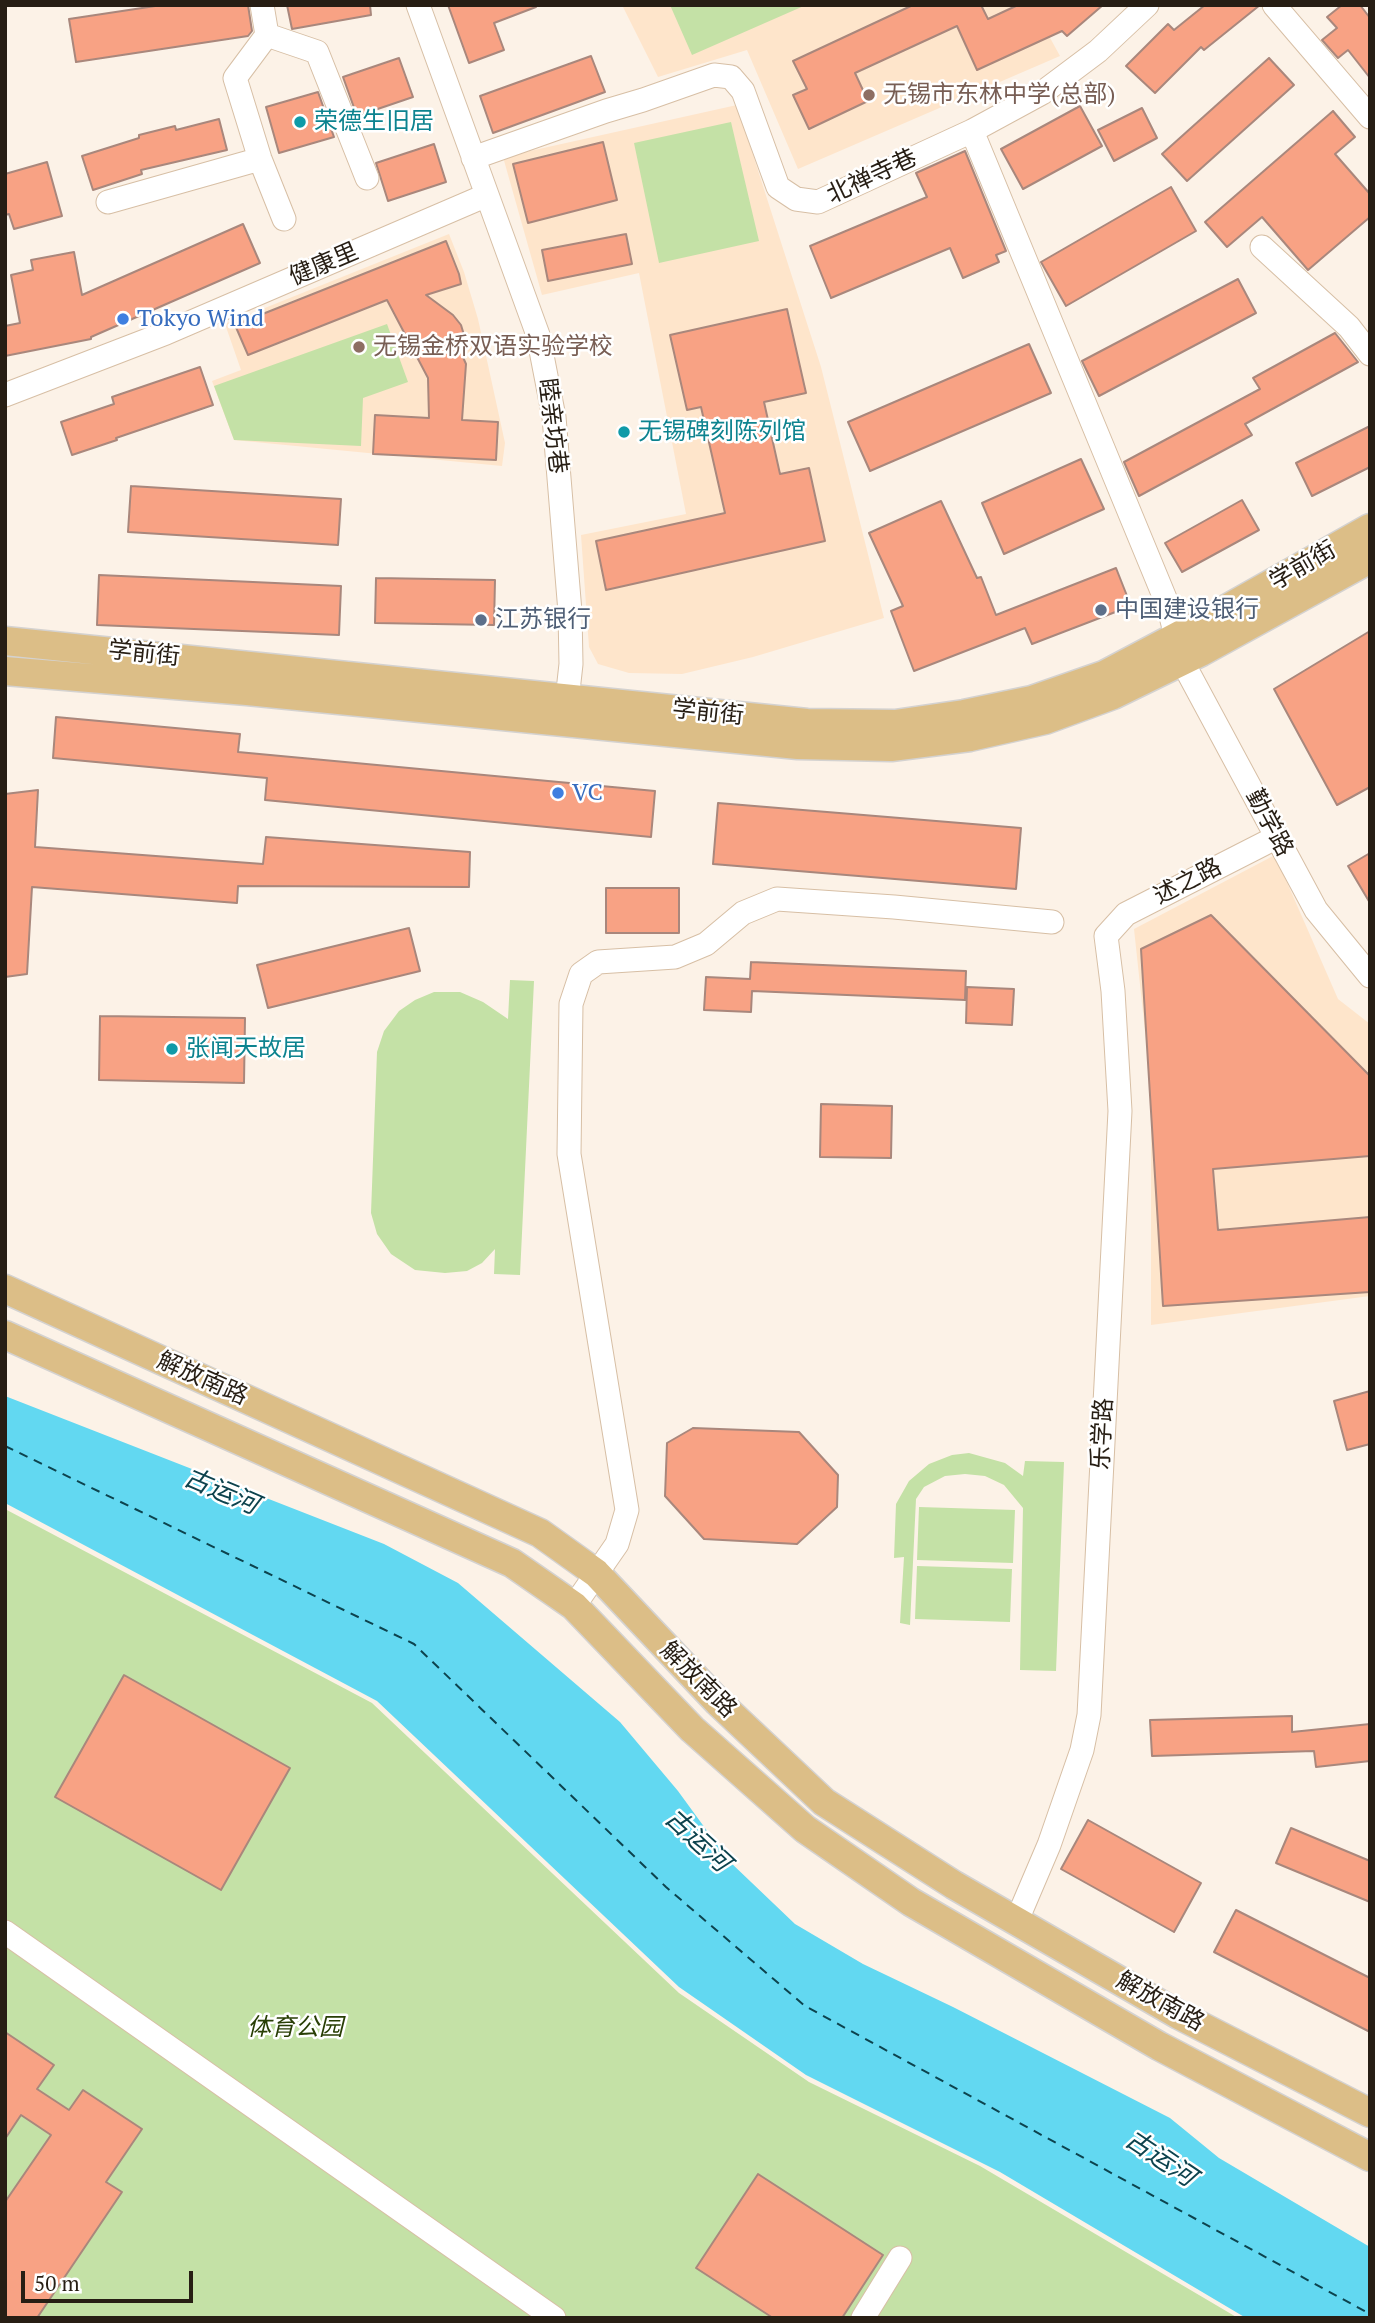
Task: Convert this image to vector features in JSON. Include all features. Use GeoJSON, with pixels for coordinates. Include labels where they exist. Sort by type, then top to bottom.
{"type":"FeatureCollection","features":[{"type":"Feature","properties":{"kind":"main road","name":"学前街"},"geometry":{"type":"LineString","coordinates":[[5,671],[247,691],[798,745],[891,747],[970,737],[1045,720],[1113,695],[1370,528]]}},
{"type":"Feature","properties":{"kind":"main road","name":"学前街"},"geometry":{"type":"LineString","coordinates":[[5,641],[807,723],[895,724],[1032,700],[1179,650],[1370,559]]}},
{"type":"Feature","properties":{"kind":"main road","name":"解放南路"},"geometry":{"type":"LineString","coordinates":[[5,1289],[540,1533],[596,1573],[718,1702],[824,1802],[954,1885],[1179,2015],[1370,2113]]}},
{"type":"Feature","properties":{"kind":"main road","name":"解放南路"},"geometry":{"type":"LineString","coordinates":[[5,1335],[512,1563],[574,1606],[692,1728],[805,1829],[911,1902],[1147,2040],[1370,2157]]}},
{"type":"Feature","properties":{"kind":"street"},"geometry":{"type":"LineString","coordinates":[[262,5],[267,35],[235,78],[260,159],[284,219]]}},
{"type":"Feature","properties":{"kind":"street","name":"睦亲坊巷"},"geometry":{"type":"LineString","coordinates":[[418,5],[538,335],[554,416],[570,612],[571,664],[567,700]]}},
{"type":"Feature","properties":{"kind":"street","name":"北禅寺巷"},"geometry":{"type":"LineString","coordinates":[[473,158],[714,75],[731,77],[743,91],[779,187],[796,199],[818,202],[972,131],[1042,93],[1098,51],[1147,5]]}},
{"type":"Feature","properties":{"kind":"street"},"geometry":{"type":"LineString","coordinates":[[1274,5],[1370,117]]}},
{"type":"Feature","properties":{"kind":"street"},"geometry":{"type":"LineString","coordinates":[[267,35],[317,52],[367,178]]}},
{"type":"Feature","properties":{"kind":"street","name":"勤学路"},"geometry":{"type":"LineString","coordinates":[[972,131],[1169,608],[1179,650],[1316,910],[1370,976]]}},
{"type":"Feature","properties":{"kind":"street"},"geometry":{"type":"LineString","coordinates":[[108,202],[260,159]]}},
{"type":"Feature","properties":{"kind":"street","name":"健康里"},"geometry":{"type":"LineString","coordinates":[[5,395],[166,332],[487,195]]}},
{"type":"Feature","properties":{"kind":"street"},"geometry":{"type":"LineString","coordinates":[[1262,247],[1349,327],[1370,354]]}},
{"type":"Feature","properties":{"kind":"street","name":"述之路"},"geometry":{"type":"LineString","coordinates":[[1106,936],[1126,914],[1277,838]]}},
{"type":"Feature","properties":{"kind":"street"},"geometry":{"type":"LineString","coordinates":[[574,1606],[617,1544],[627,1510],[569,1154],[571,1004],[581,974],[598,962],[676,957],[706,944],[743,913],[777,899],[1052,922]]}},
{"type":"Feature","properties":{"kind":"street","name":"乐学路"},"geometry":{"type":"LineString","coordinates":[[1017,1920],[1062,1810],[1082,1750],[1089,1715],[1120,1111],[1113,991],[1106,936]]}},
{"type":"Feature","properties":{"kind":"street"},"geometry":{"type":"LineString","coordinates":[[5,1932],[554,2318]]}},
{"type":"Feature","properties":{"kind":"street"},"geometry":{"type":"LineString","coordinates":[[863,2318],[900,2258]]}},
{"type":"Feature","properties":{"kind":"shaded area","name":"无锡市东林中学(总部)"},"geometry":{"type":"Polygon","coordinates":[[[622,5],[1032,5],[1060,56],[798,169],[747,50],[658,77],[622,5]]]}},
{"type":"Feature","properties":{"kind":"shaded area"},"geometry":{"type":"Polygon","coordinates":[[[737,105],[821,367],[884,618],[753,657],[682,674],[629,673],[598,664],[589,647],[581,535],[686,514],[639,273],[542,295],[503,157],[737,105]]]}},
{"type":"Feature","properties":{"kind":"shaded area","name":"无锡金桥双语实验学校"},"geometry":{"type":"Polygon","coordinates":[[[449,234],[478,319],[505,443],[502,466],[234,440],[212,381],[241,370],[225,324],[449,234]]]}},
{"type":"Feature","properties":{"kind":"shaded area"},"geometry":{"type":"Polygon","coordinates":[[[1275,855],[1338,999],[1370,1024],[1370,1296],[1151,1325],[1151,1087],[1134,929],[1275,855]]]}},
{"type":"Feature","properties":{"kind":"green space"},"geometry":{"type":"Polygon","coordinates":[[[670,5],[806,5],[692,55],[670,5]]]}},
{"type":"Feature","properties":{"kind":"green space"},"geometry":{"type":"Polygon","coordinates":[[[731,122],[759,241],[659,263],[634,143],[731,122]]]}},
{"type":"Feature","properties":{"kind":"green space"},"geometry":{"type":"Polygon","coordinates":[[[387,324],[408,382],[363,398],[361,446],[234,440],[214,386],[387,324]]]}},
{"type":"Feature","properties":{"kind":"green space"},"geometry":{"type":"Polygon","coordinates":[[[510,980],[534,981],[520,1275],[494,1274],[495,1249],[482,1263],[467,1271],[445,1273],[415,1270],[391,1254],[377,1234],[371,1213],[377,1052],[384,1031],[399,1011],[434,992],[460,992],[483,1002],[508,1019],[510,980]]]}},
{"type":"Feature","properties":{"kind":"green space"},"geometry":{"type":"Polygon","coordinates":[[[969,1453],[1005,1463],[1023,1476],[1025,1461],[1064,1462],[1056,1671],[1020,1670],[1023,1508],[1004,1485],[985,1476],[945,1476],[924,1487],[916,1499],[910,1625],[900,1623],[904,1557],[894,1558],[896,1504],[909,1481],[929,1464],[952,1455],[969,1453]]]}},
{"type":"Feature","properties":{"kind":"green space"},"geometry":{"type":"Polygon","coordinates":[[[919,1507],[1015,1510],[1013,1563],[917,1560],[919,1507]]]}},
{"type":"Feature","properties":{"kind":"green space","name":"体育公园"},"geometry":{"type":"Polygon","coordinates":[[[5,1509],[372,1703],[679,1993],[809,2082],[980,2166],[1238,2318],[5,2318],[5,1509]]]}},
{"type":"Feature","properties":{"kind":"green space"},"geometry":{"type":"Polygon","coordinates":[[[917,1566],[1012,1569],[1010,1622],[915,1619],[917,1566]]]}},
{"type":"Feature","properties":{"kind":"water","name":"古运河"},"geometry":{"type":"Polygon","coordinates":[[[5,1396],[384,1544],[458,1583],[620,1722],[678,1791],[729,1861],[795,1924],[863,1964],[1170,2118],[1219,2158],[1370,2247],[1370,2318],[1246,2318],[1000,2172],[806,2075],[679,1987],[377,1701],[5,1503],[5,1396]]]}},
{"type":"Feature","properties":{"kind":"building"},"geometry":{"type":"Polygon","coordinates":[[[162,5],[248,5],[252,31],[248,36],[76,62],[69,19],[162,5]]]}},
{"type":"Feature","properties":{"kind":"building"},"geometry":{"type":"Polygon","coordinates":[[[287,5],[370,5],[371,15],[292,29],[287,5]]]}},
{"type":"Feature","properties":{"kind":"building"},"geometry":{"type":"Polygon","coordinates":[[[448,5],[536,7],[494,23],[504,50],[469,63],[448,5]]]}},
{"type":"Feature","properties":{"kind":"building"},"geometry":{"type":"Polygon","coordinates":[[[913,5],[981,5],[988,19],[1018,5],[1103,5],[1067,36],[1062,31],[977,70],[957,26],[855,73],[868,101],[809,129],[793,95],[807,89],[793,61],[913,5]]]}},
{"type":"Feature","properties":{"kind":"building"},"geometry":{"type":"Polygon","coordinates":[[[1205,5],[1260,5],[1204,50],[1201,47],[1155,93],[1126,66],[1168,24],[1174,30],[1205,5]]]}},
{"type":"Feature","properties":{"kind":"building"},"geometry":{"type":"Polygon","coordinates":[[[1342,5],[1360,5],[1370,18],[1370,78],[1348,50],[1338,58],[1322,40],[1337,28],[1327,17],[1342,5]]]}},
{"type":"Feature","properties":{"kind":"building"},"geometry":{"type":"Polygon","coordinates":[[[591,56],[605,92],[493,133],[480,96],[591,56]]]}},
{"type":"Feature","properties":{"kind":"building"},"geometry":{"type":"Polygon","coordinates":[[[399,58],[413,97],[357,116],[343,77],[399,58]]]}},
{"type":"Feature","properties":{"kind":"building"},"geometry":{"type":"Polygon","coordinates":[[[1269,58],[1294,85],[1187,181],[1162,154],[1269,58]]]}},
{"type":"Feature","properties":{"kind":"building","name":"荣德生旧居"},"geometry":{"type":"Polygon","coordinates":[[[318,92],[334,137],[279,153],[266,107],[318,92]]]}},
{"type":"Feature","properties":{"kind":"building"},"geometry":{"type":"Polygon","coordinates":[[[1080,106],[1102,146],[1023,189],[1001,149],[1080,106]]]}},
{"type":"Feature","properties":{"kind":"building"},"geometry":{"type":"Polygon","coordinates":[[[1142,108],[1157,138],[1114,161],[1098,130],[1142,108]]]}},
{"type":"Feature","properties":{"kind":"building"},"geometry":{"type":"Polygon","coordinates":[[[1333,111],[1355,137],[1335,154],[1370,194],[1370,217],[1308,270],[1262,217],[1227,247],[1205,222],[1333,111]]]}},
{"type":"Feature","properties":{"kind":"building"},"geometry":{"type":"Polygon","coordinates":[[[219,119],[227,150],[141,170],[142,174],[93,190],[82,156],[139,138],[139,135],[175,126],[176,130],[219,119]]]}},
{"type":"Feature","properties":{"kind":"building"},"geometry":{"type":"Polygon","coordinates":[[[603,142],[617,200],[528,223],[513,164],[603,142]]]}},
{"type":"Feature","properties":{"kind":"building"},"geometry":{"type":"Polygon","coordinates":[[[434,144],[446,182],[388,201],[376,163],[434,144]]]}},
{"type":"Feature","properties":{"kind":"building"},"geometry":{"type":"Polygon","coordinates":[[[965,151],[1006,251],[996,255],[999,262],[963,278],[950,248],[831,298],[810,246],[927,197],[916,173],[965,151]]]}},
{"type":"Feature","properties":{"kind":"building"},"geometry":{"type":"Polygon","coordinates":[[[47,162],[62,216],[14,229],[9,214],[5,215],[5,174],[47,162]]]}},
{"type":"Feature","properties":{"kind":"building"},"geometry":{"type":"Polygon","coordinates":[[[1171,187],[1196,231],[1066,306],[1041,262],[1171,187]]]}},
{"type":"Feature","properties":{"kind":"building"},"geometry":{"type":"Polygon","coordinates":[[[243,224],[260,263],[91,339],[5,356],[5,326],[20,323],[11,275],[33,270],[31,260],[74,252],[82,295],[243,224]]]}},
{"type":"Feature","properties":{"kind":"building"},"geometry":{"type":"Polygon","coordinates":[[[626,234],[632,264],[548,281],[542,250],[626,234]]]}},
{"type":"Feature","properties":{"kind":"building"},"geometry":{"type":"Polygon","coordinates":[[[446,241],[461,284],[426,295],[453,315],[461,325],[464,335],[462,355],[466,364],[462,420],[498,422],[496,460],[373,454],[375,415],[429,418],[428,378],[387,300],[248,355],[235,325],[446,241]]]}},
{"type":"Feature","properties":{"kind":"building"},"geometry":{"type":"Polygon","coordinates":[[[1238,279],[1256,313],[1099,396],[1082,361],[1238,279]]]}},
{"type":"Feature","properties":{"kind":"building"},"geometry":{"type":"Polygon","coordinates":[[[787,309],[806,393],[764,402],[780,474],[809,468],[825,541],[606,590],[596,541],[725,513],[701,407],[687,410],[670,335],[787,309]]]}},
{"type":"Feature","properties":{"kind":"building"},"geometry":{"type":"Polygon","coordinates":[[[1335,333],[1358,362],[1245,424],[1252,435],[1139,496],[1124,462],[1260,389],[1253,378],[1335,333]]]}},
{"type":"Feature","properties":{"kind":"building"},"geometry":{"type":"Polygon","coordinates":[[[1029,344],[1051,393],[870,471],[848,422],[1029,344]]]}},
{"type":"Feature","properties":{"kind":"building"},"geometry":{"type":"Polygon","coordinates":[[[200,367],[213,405],[72,455],[61,422],[114,404],[112,397],[200,367]]]}},
{"type":"Feature","properties":{"kind":"building"},"geometry":{"type":"Polygon","coordinates":[[[1370,426],[1370,467],[1312,496],[1296,463],[1370,426]]]}},
{"type":"Feature","properties":{"kind":"building"},"geometry":{"type":"Polygon","coordinates":[[[1081,459],[1104,509],[1004,554],[982,503],[1081,459]]]}},
{"type":"Feature","properties":{"kind":"building"},"geometry":{"type":"Polygon","coordinates":[[[131,486],[341,499],[338,545],[128,532],[131,486]]]}},
{"type":"Feature","properties":{"kind":"building"},"geometry":{"type":"Polygon","coordinates":[[[1242,500],[1259,530],[1182,572],[1165,543],[1242,500]]]}},
{"type":"Feature","properties":{"kind":"building"},"geometry":{"type":"Polygon","coordinates":[[[941,501],[977,578],[981,577],[996,615],[1116,568],[1131,606],[1032,644],[1025,628],[914,671],[891,611],[903,606],[869,533],[941,501]]]}},
{"type":"Feature","properties":{"kind":"building"},"geometry":{"type":"Polygon","coordinates":[[[99,575],[341,586],[339,635],[97,625],[99,575]]]}},
{"type":"Feature","properties":{"kind":"building"},"geometry":{"type":"Polygon","coordinates":[[[376,578],[495,580],[494,625],[375,623],[376,578]]]}},
{"type":"Feature","properties":{"kind":"building"},"geometry":{"type":"Polygon","coordinates":[[[1370,631],[1370,787],[1337,805],[1274,689],[1370,631]]]}},
{"type":"Feature","properties":{"kind":"building"},"geometry":{"type":"Polygon","coordinates":[[[56,717],[240,734],[238,752],[655,791],[651,837],[265,800],[267,778],[53,758],[56,717]]]}},
{"type":"Feature","properties":{"kind":"building"},"geometry":{"type":"Polygon","coordinates":[[[38,790],[35,847],[263,864],[266,837],[470,852],[469,887],[238,886],[237,903],[32,887],[27,974],[5,977],[5,794],[38,790]]]}},
{"type":"Feature","properties":{"kind":"building"},"geometry":{"type":"Polygon","coordinates":[[[718,803],[1021,828],[1016,889],[713,864],[718,803]]]}},
{"type":"Feature","properties":{"kind":"building"},"geometry":{"type":"Polygon","coordinates":[[[1370,853],[1370,903],[1348,866],[1370,853]]]}},
{"type":"Feature","properties":{"kind":"building"},"geometry":{"type":"Polygon","coordinates":[[[606,888],[679,888],[679,933],[606,933],[606,888]]]}},
{"type":"Feature","properties":{"kind":"building"},"geometry":{"type":"Polygon","coordinates":[[[1211,915],[1370,1076],[1370,1156],[1213,1169],[1218,1230],[1370,1217],[1370,1292],[1163,1306],[1141,949],[1211,915]]]}},
{"type":"Feature","properties":{"kind":"building"},"geometry":{"type":"Polygon","coordinates":[[[409,928],[420,971],[268,1008],[257,965],[409,928]]]}},
{"type":"Feature","properties":{"kind":"building"},"geometry":{"type":"Polygon","coordinates":[[[751,962],[966,971],[965,1000],[752,991],[751,1012],[704,1010],[706,977],[750,979],[751,962]]]}},
{"type":"Feature","properties":{"kind":"building"},"geometry":{"type":"Polygon","coordinates":[[[967,987],[1014,989],[1012,1025],[966,1023],[967,987]]]}},
{"type":"Feature","properties":{"kind":"building","name":"张闻天故居"},"geometry":{"type":"Polygon","coordinates":[[[100,1016],[245,1018],[244,1083],[99,1080],[100,1016]]]}},
{"type":"Feature","properties":{"kind":"building"},"geometry":{"type":"Polygon","coordinates":[[[821,1104],[892,1106],[891,1158],[820,1157],[821,1104]]]}},
{"type":"Feature","properties":{"kind":"building"},"geometry":{"type":"Polygon","coordinates":[[[1370,1391],[1370,1444],[1347,1450],[1334,1401],[1370,1391]]]}},
{"type":"Feature","properties":{"kind":"building"},"geometry":{"type":"Polygon","coordinates":[[[693,1428],[799,1432],[838,1475],[837,1507],[797,1544],[704,1539],[665,1496],[667,1443],[693,1428]]]}},
{"type":"Feature","properties":{"kind":"building"},"geometry":{"type":"Polygon","coordinates":[[[124,1675],[290,1768],[221,1890],[55,1797],[124,1675]]]}},
{"type":"Feature","properties":{"kind":"building"},"geometry":{"type":"Polygon","coordinates":[[[1292,1716],[1292,1732],[1370,1724],[1370,1761],[1316,1767],[1314,1751],[1152,1756],[1150,1720],[1292,1716]]]}},
{"type":"Feature","properties":{"kind":"building"},"geometry":{"type":"Polygon","coordinates":[[[1088,1820],[1201,1883],[1174,1932],[1061,1869],[1088,1820]]]}},
{"type":"Feature","properties":{"kind":"building"},"geometry":{"type":"Polygon","coordinates":[[[1291,1828],[1370,1861],[1370,1902],[1276,1863],[1291,1828]]]}},
{"type":"Feature","properties":{"kind":"building"},"geometry":{"type":"Polygon","coordinates":[[[1236,1910],[1370,1978],[1370,2032],[1214,1952],[1236,1910]]]}},
{"type":"Feature","properties":{"kind":"building"},"geometry":{"type":"Polygon","coordinates":[[[5,2032],[54,2065],[37,2089],[69,2110],[83,2090],[142,2129],[106,2182],[122,2192],[37,2318],[5,2318],[5,2202],[51,2135],[21,2115],[5,2139],[5,2032]]]}},
{"type":"Feature","properties":{"kind":"building"},"geometry":{"type":"Polygon","coordinates":[[[758,2174],[883,2255],[842,2318],[773,2318],[696,2268],[758,2174]]]}},
{"type":"Feature","properties":{"kind":"ferry route"},"geometry":{"type":"LineString","coordinates":[[5,1446],[414,1644],[666,1887],[805,2006],[1370,2314]]}},
{"type":"Feature","properties":{"kind":"place","name":"无锡市东林中学(总部)"},"geometry":{"type":"Point","coordinates":[869,95]}},
{"type":"Feature","properties":{"kind":"place","name":"荣德生旧居"},"geometry":{"type":"Point","coordinates":[300,122]}},
{"type":"Feature","properties":{"kind":"place","name":"Tokyo Wind"},"geometry":{"type":"Point","coordinates":[123,319]}},
{"type":"Feature","properties":{"kind":"place","name":"无锡金桥双语实验学校"},"geometry":{"type":"Point","coordinates":[359,347]}},
{"type":"Feature","properties":{"kind":"place","name":"无锡碑刻陈列馆"},"geometry":{"type":"Point","coordinates":[624,432]}},
{"type":"Feature","properties":{"kind":"place","name":"中国建设银行"},"geometry":{"type":"Point","coordinates":[1101,610]}},
{"type":"Feature","properties":{"kind":"place","name":"江苏银行"},"geometry":{"type":"Point","coordinates":[481,620]}},
{"type":"Feature","properties":{"kind":"place","name":"VC"},"geometry":{"type":"Point","coordinates":[558,793]}},
{"type":"Feature","properties":{"kind":"place","name":"张闻天故居"},"geometry":{"type":"Point","coordinates":[172,1049]}}]}
